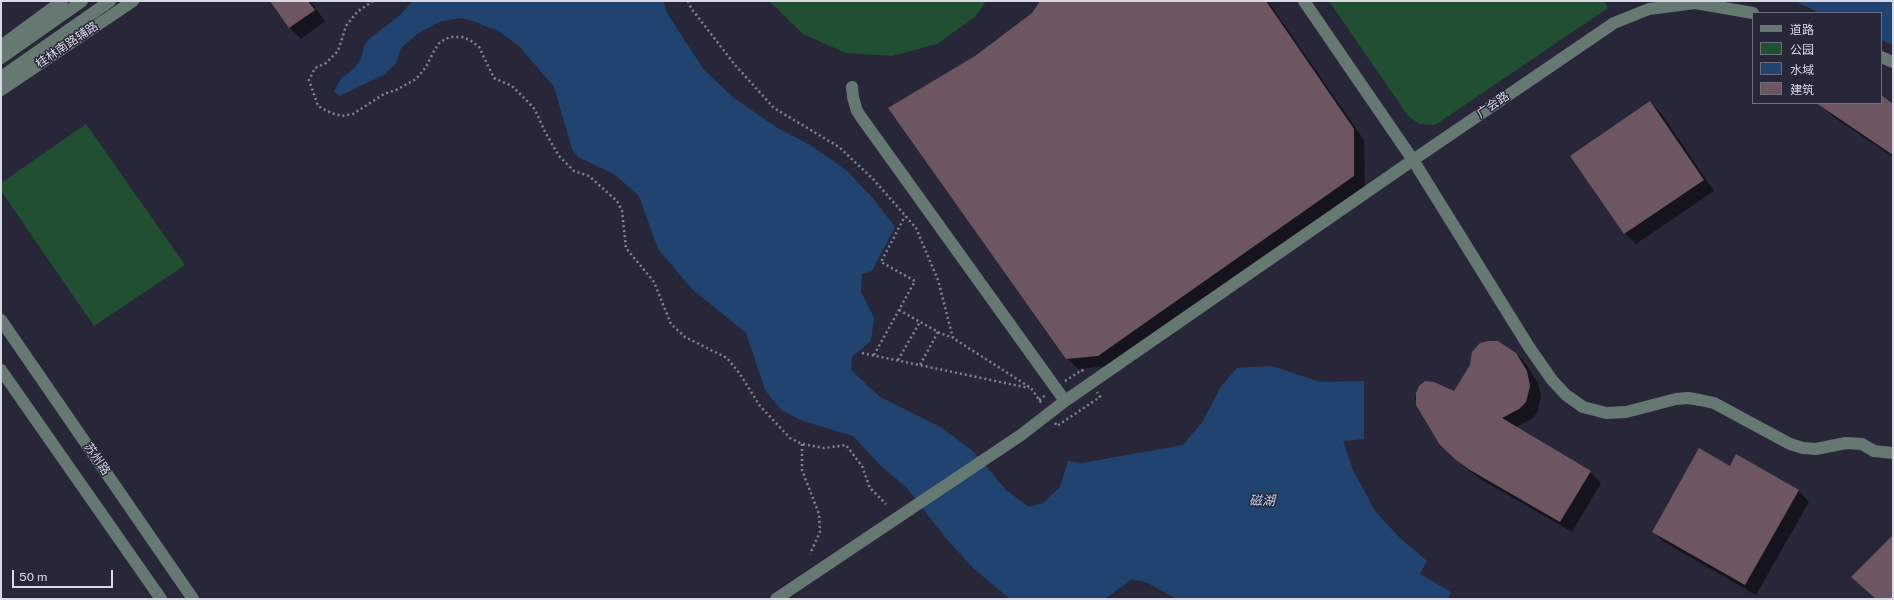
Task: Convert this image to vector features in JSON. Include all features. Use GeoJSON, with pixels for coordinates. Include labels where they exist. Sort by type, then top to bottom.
{"type":"FeatureCollection","features":[{"type":"Feature","properties":{"kind":"street"},"geometry":{"type":"LineString","coordinates":[[1,46],[62,1]]}},
{"type":"Feature","properties":{"kind":"street"},"geometry":{"type":"LineString","coordinates":[[1,58],[82,1]]}},
{"type":"Feature","properties":{"kind":"street"},"geometry":{"type":"LineString","coordinates":[[1,77],[110,1]]}},
{"type":"Feature","properties":{"kind":"street","name":"桂林南路辅路"},"geometry":{"type":"LineString","coordinates":[[1,90],[133,1]]}},
{"type":"Feature","properties":{"kind":"street"},"geometry":{"type":"LineString","coordinates":[[1304,1],[1413,160],[1529,347],[1552,380],[1566,395],[1583,407],[1606,413],[1619,412],[1676,399],[1688,398],[1700,400],[1714,403],[1790,444],[1803,448],[1816,449],[1846,443],[1862,444],[1874,451],[1893,453]]}},
{"type":"Feature","properties":{"kind":"street","name":"广会路"},"geometry":{"type":"LineString","coordinates":[[776,599],[1021,435],[1065,401],[1614,23],[1649,9],[1695,3],[1752,13]]}},
{"type":"Feature","properties":{"kind":"street"},"geometry":{"type":"LineString","coordinates":[[1882,57],[1893,62]]}},
{"type":"Feature","properties":{"kind":"street"},"geometry":{"type":"LineString","coordinates":[[852,87],[856,110],[860,117],[1065,401]]}},
{"type":"Feature","properties":{"kind":"street","name":"苏州路"},"geometry":{"type":"LineString","coordinates":[[1,320],[193,599]]}},
{"type":"Feature","properties":{"kind":"street"},"geometry":{"type":"LineString","coordinates":[[1,370],[161,599]]}},
{"type":"Feature","properties":{"kind":"path"},"geometry":{"type":"LineString","coordinates":[[373,1],[357,12],[346,26],[338,51],[326,62],[315,68],[309,80],[318,106],[331,113],[342,116],[353,114],[384,94],[396,90],[416,79],[426,67],[440,42],[450,37],[462,37],[470,40],[479,47],[494,78],[512,86],[533,107],[559,156],[574,171],[589,176],[617,201],[622,211],[626,248],[654,282],[671,324],[685,336],[726,358],[740,374],[772,421],[790,438],[802,444],[824,448],[846,445],[862,466],[870,488],[886,504]]}},
{"type":"Feature","properties":{"kind":"path"},"geometry":{"type":"LineString","coordinates":[[688,1],[736,65],[774,108],[839,147],[874,180],[916,228],[938,280],[953,338]]}},
{"type":"Feature","properties":{"kind":"path"},"geometry":{"type":"LineString","coordinates":[[874,355],[915,281],[881,262],[905,216]]}},
{"type":"Feature","properties":{"kind":"path"},"geometry":{"type":"LineString","coordinates":[[899,310],[938,332],[953,338],[1031,388],[1039,400]]}},
{"type":"Feature","properties":{"kind":"path"},"geometry":{"type":"LineString","coordinates":[[898,360],[920,322]]}},
{"type":"Feature","properties":{"kind":"path"},"geometry":{"type":"LineString","coordinates":[[920,365],[938,332]]}},
{"type":"Feature","properties":{"kind":"path"},"geometry":{"type":"LineString","coordinates":[[862,353],[1031,388]]}},
{"type":"Feature","properties":{"kind":"path"},"geometry":{"type":"LineString","coordinates":[[802,444],[802,470],[819,514],[820,532],[810,554]]}},
{"type":"Feature","properties":{"kind":"green space"},"geometry":{"type":"Polygon","coordinates":[[[769,1],[986,1],[975,17],[937,44],[892,56],[846,53],[803,34],[769,1]]]}},
{"type":"Feature","properties":{"kind":"green space"},"geometry":{"type":"Polygon","coordinates":[[[1329,1],[1604,1],[1608,8],[1435,125],[1419,124],[1408,116],[1329,1]]]}},
{"type":"Feature","properties":{"kind":"green space"},"geometry":{"type":"Polygon","coordinates":[[[86,124],[185,265],[94,326],[1,191],[1,183],[86,124]]]}},
{"type":"Feature","properties":{"kind":"water","name":"磁湖"},"geometry":{"type":"Polygon","coordinates":[[[413,1],[663,1],[667,13],[704,70],[734,98],[776,127],[810,145],[846,170],[872,197],[895,227],[872,271],[862,274],[861,292],[874,318],[871,341],[852,357],[851,370],[880,397],[942,428],[974,452],[1006,490],[1029,507],[1043,503],[1060,487],[1068,461],[1082,463],[1183,445],[1203,421],[1220,388],[1237,368],[1272,366],[1320,382],[1364,381],[1364,439],[1343,441],[1353,470],[1375,511],[1400,538],[1427,561],[1420,574],[1451,592],[1448,599],[1176,599],[1148,583],[1132,579],[1105,599],[1010,599],[974,569],[944,536],[907,488],[881,466],[853,436],[803,421],[781,410],[765,390],[746,333],[693,290],[658,249],[639,196],[614,174],[578,157],[572,149],[554,87],[520,47],[500,32],[473,21],[461,18],[439,22],[417,34],[401,48],[396,63],[384,75],[339,96],[334,91],[341,79],[354,68],[361,59],[364,46],[369,39],[400,15],[413,1]]]}},
{"type":"Feature","properties":{"kind":"water"},"geometry":{"type":"Polygon","coordinates":[[[1794,1],[1893,1],[1893,45],[1882,40],[1882,12],[1818,12],[1794,1]]]}},
{"type":"Feature","properties":{"kind":"building"},"geometry":{"type":"Polygon","coordinates":[[[270,1],[308,1],[315,10],[289,28],[270,1]]]}},
{"type":"Feature","properties":{"kind":"building"},"geometry":{"type":"Polygon","coordinates":[[[1040,1],[1266,1],[1354,129],[1354,176],[1098,356],[1066,359],[888,108],[975,56],[1032,13],[1040,1]]]}},
{"type":"Feature","properties":{"kind":"building"},"geometry":{"type":"Polygon","coordinates":[[[1882,96],[1893,104],[1893,155],[1817,104],[1882,104],[1882,96]]]}},
{"type":"Feature","properties":{"kind":"building"},"geometry":{"type":"Polygon","coordinates":[[[1650,101],[1704,180],[1624,234],[1570,156],[1650,101]]]}},
{"type":"Feature","properties":{"kind":"building"},"geometry":{"type":"Polygon","coordinates":[[[1498,341],[1516,353],[1527,371],[1530,386],[1526,402],[1519,409],[1502,418],[1591,471],[1560,522],[1470,470],[1455,459],[1440,445],[1416,405],[1416,393],[1419,386],[1425,381],[1434,382],[1454,391],[1470,365],[1472,352],[1480,343],[1498,341]]]}},
{"type":"Feature","properties":{"kind":"building"},"geometry":{"type":"Polygon","coordinates":[[[1699,448],[1730,466],[1736,454],[1799,490],[1745,585],[1652,532],[1699,448]]]}},
{"type":"Feature","properties":{"kind":"building"},"geometry":{"type":"Polygon","coordinates":[[[1893,535],[1893,599],[1876,599],[1851,577],[1893,535]]]}}]}
